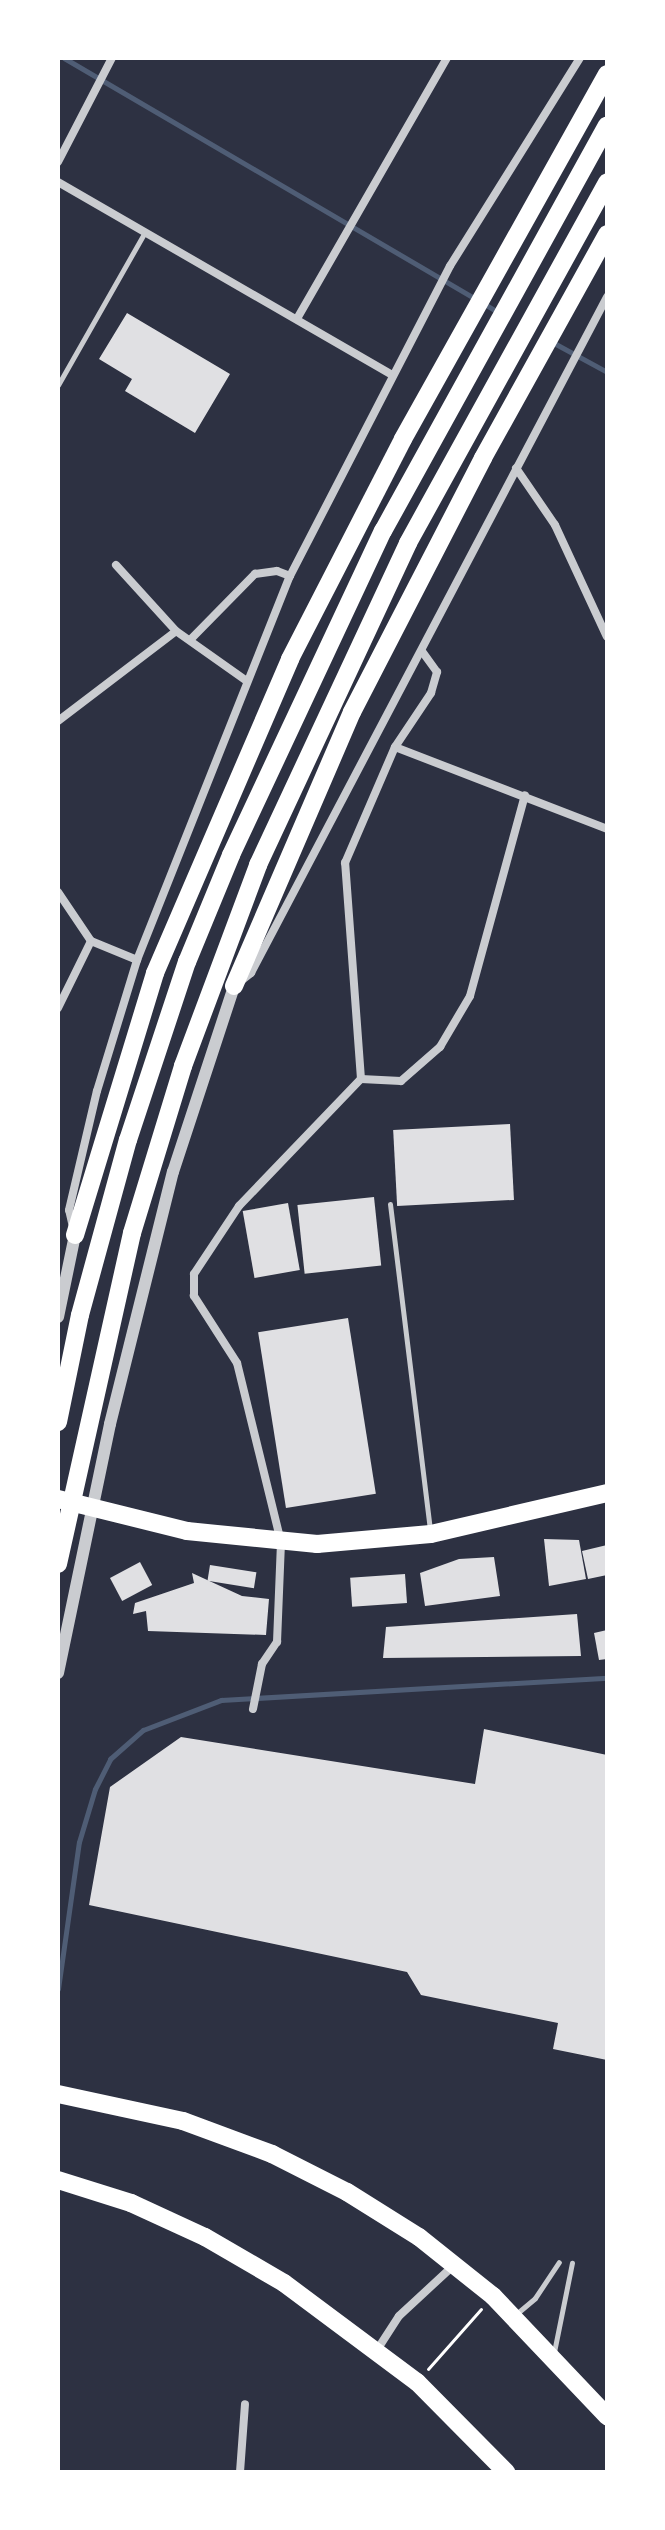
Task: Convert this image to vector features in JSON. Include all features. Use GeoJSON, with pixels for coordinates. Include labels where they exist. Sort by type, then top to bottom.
{"type":"FeatureCollection","features":[{"type":"Feature","properties":{"kind":"highway"},"geometry":{"type":"LineString","coordinates":[[75,1235],[155,973],[220,813],[290,659],[403,439],[607,74]]}},
{"type":"Feature","properties":{"kind":"highway"},"geometry":{"type":"LineString","coordinates":[[58,1422],[80,1315],[128,1140],[187,962],[231,855],[383,531],[607,126]]}},
{"type":"Feature","properties":{"kind":"highway"},"geometry":{"type":"LineString","coordinates":[[58,1564],[132,1233],[183,1066],[258,865],[408,543],[607,182]]}},
{"type":"Feature","properties":{"kind":"highway"},"geometry":{"type":"LineString","coordinates":[[234,986],[320,776],[607,234]]}},
{"type":"Feature","properties":{"kind":"highway"},"geometry":{"type":"LineString","coordinates":[[58,1499],[187,1531],[281,1542],[363,1543],[431,1534],[607,1493]]}},
{"type":"Feature","properties":{"kind":"highway"},"geometry":{"type":"LineString","coordinates":[[58,2094],[183,2121],[272,2154],[384,2214],[454,2265],[514,2316],[607,2416]]}},
{"type":"Feature","properties":{"kind":"highway"},"geometry":{"type":"LineString","coordinates":[[58,2180],[131,2203],[205,2237],[284,2283],[417,2382],[506,2472]]}},
{"type":"Feature","properties":{"kind":"street"},"geometry":{"type":"LineString","coordinates":[[58,162],[112,58]]}},
{"type":"Feature","properties":{"kind":"street"},"geometry":{"type":"LineString","coordinates":[[298,317],[344,231],[447,58]]}},
{"type":"Feature","properties":{"kind":"street"},"geometry":{"type":"LineString","coordinates":[[58,1317],[64,1253],[75,1235],[69,1210],[97,1091],[137,960],[290,576],[437,289],[580,58]]}},
{"type":"Feature","properties":{"kind":"street"},"geometry":{"type":"LineString","coordinates":[[58,182],[298,317],[392,375]]}},
{"type":"Feature","properties":{"kind":"street"},"geometry":{"type":"LineString","coordinates":[[58,1673],[92,1507],[173,1172],[234,986],[251,973],[607,297]]}},
{"type":"Feature","properties":{"kind":"street"},"geometry":{"type":"LineString","coordinates":[[516,468],[555,525],[607,637]]}},
{"type":"Feature","properties":{"kind":"street"},"geometry":{"type":"LineString","coordinates":[[116,565],[176,631],[192,638],[247,681]]}},
{"type":"Feature","properties":{"kind":"street"},"geometry":{"type":"LineString","coordinates":[[192,638],[255,574],[277,571],[290,576]]}},
{"type":"Feature","properties":{"kind":"street"},"geometry":{"type":"LineString","coordinates":[[58,721],[176,631]]}},
{"type":"Feature","properties":{"kind":"street"},"geometry":{"type":"LineString","coordinates":[[253,1706],[260,1674],[277,1642],[281,1542],[237,1363],[194,1296],[194,1274],[239,1206],[361,1079],[345,863],[395,747],[431,693],[437,672],[422,651]]}},
{"type":"Feature","properties":{"kind":"street"},"geometry":{"type":"LineString","coordinates":[[395,747],[607,829]]}},
{"type":"Feature","properties":{"kind":"street"},"geometry":{"type":"LineString","coordinates":[[361,1079],[401,1081],[440,1047],[470,996],[525,795]]}},
{"type":"Feature","properties":{"kind":"street"},"geometry":{"type":"LineString","coordinates":[[58,892],[91,941],[137,960]]}},
{"type":"Feature","properties":{"kind":"street"},"geometry":{"type":"LineString","coordinates":[[58,1008],[91,941]]}},
{"type":"Feature","properties":{"kind":"street"},"geometry":{"type":"LineString","coordinates":[[376,2351],[399,2316],[454,2265]]}},
{"type":"Feature","properties":{"kind":"street"},"geometry":{"type":"LineString","coordinates":[[240,2472],[245,2404]]}},
{"type":"Feature","properties":{"kind":"lane"},"geometry":{"type":"LineString","coordinates":[[58,385],[146,231]]}},
{"type":"Feature","properties":{"kind":"lane"},"geometry":{"type":"LineString","coordinates":[[390,1204],[431,1534]]}},
{"type":"Feature","properties":{"kind":"lane"},"geometry":{"type":"LineString","coordinates":[[514,2316],[535,2298],[559,2262]]}},
{"type":"Feature","properties":{"kind":"lane"},"geometry":{"type":"LineString","coordinates":[[553,2356],[572,2263]]}},
{"type":"Feature","properties":{"kind":"path"},"geometry":{"type":"LineString","coordinates":[[422,2376],[486,2303]]}},
{"type":"Feature","properties":{"kind":"building"},"geometry":{"type":"Polygon","coordinates":[[[127,313],[230,374],[195,433],[125,391],[132,379],[99,359],[127,313]]]}},
{"type":"Feature","properties":{"kind":"building"},"geometry":{"type":"Polygon","coordinates":[[[510,1124],[514,1200],[397,1206],[393,1130],[510,1124]]]}},
{"type":"Feature","properties":{"kind":"building"},"geometry":{"type":"Polygon","coordinates":[[[374,1197],[381,1266],[305,1274],[297,1205],[374,1197]]]}},
{"type":"Feature","properties":{"kind":"building"},"geometry":{"type":"Polygon","coordinates":[[[288,1203],[300,1270],[255,1278],[243,1211],[288,1203]]]}},
{"type":"Feature","properties":{"kind":"building"},"geometry":{"type":"Polygon","coordinates":[[[348,1318],[376,1494],[286,1508],[258,1332],[348,1318]]]}},
{"type":"Feature","properties":{"kind":"building"},"geometry":{"type":"Polygon","coordinates":[[[544,1539],[579,1540],[586,1579],[549,1586],[544,1539]]]}},
{"type":"Feature","properties":{"kind":"building"},"geometry":{"type":"Polygon","coordinates":[[[607,1545],[607,1575],[588,1579],[582,1551],[607,1545]]]}},
{"type":"Feature","properties":{"kind":"building"},"geometry":{"type":"Polygon","coordinates":[[[494,1557],[500,1596],[425,1606],[420,1573],[459,1559],[494,1557]]]}},
{"type":"Feature","properties":{"kind":"building"},"geometry":{"type":"Polygon","coordinates":[[[140,1562],[152,1585],[122,1601],[110,1578],[140,1562]]]}},
{"type":"Feature","properties":{"kind":"building"},"geometry":{"type":"Polygon","coordinates":[[[210,1565],[256,1572],[254,1588],[207,1581],[210,1565]]]}},
{"type":"Feature","properties":{"kind":"building"},"geometry":{"type":"Polygon","coordinates":[[[192,1573],[242,1596],[269,1599],[266,1635],[148,1631],[146,1611],[133,1614],[135,1603],[194,1583],[192,1573]]]}},
{"type":"Feature","properties":{"kind":"building"},"geometry":{"type":"Polygon","coordinates":[[[405,1574],[407,1603],[352,1607],[350,1578],[405,1574]]]}},
{"type":"Feature","properties":{"kind":"building"},"geometry":{"type":"Polygon","coordinates":[[[577,1614],[581,1656],[383,1658],[386,1627],[577,1614]]]}},
{"type":"Feature","properties":{"kind":"building"},"geometry":{"type":"Polygon","coordinates":[[[607,1630],[607,1659],[599,1660],[594,1633],[607,1630]]]}},
{"type":"Feature","properties":{"kind":"building"},"geometry":{"type":"Polygon","coordinates":[[[484,1729],[607,1755],[607,2060],[553,2049],[558,2023],[421,1995],[407,1972],[89,1905],[110,1787],[181,1737],[475,1784],[484,1729]]]}},
{"type":"Feature","properties":{"kind":"waterway"},"geometry":{"type":"LineString","coordinates":[[64,58],[498,312]]}},
{"type":"Feature","properties":{"kind":"waterway"},"geometry":{"type":"LineString","coordinates":[[552,342],[607,372]]}},
{"type":"Feature","properties":{"kind":"waterway"},"geometry":{"type":"LineString","coordinates":[[58,1989],[79,1842],[95,1789],[110,1759],[143,1730],[221,1700],[607,1678]]}}]}
